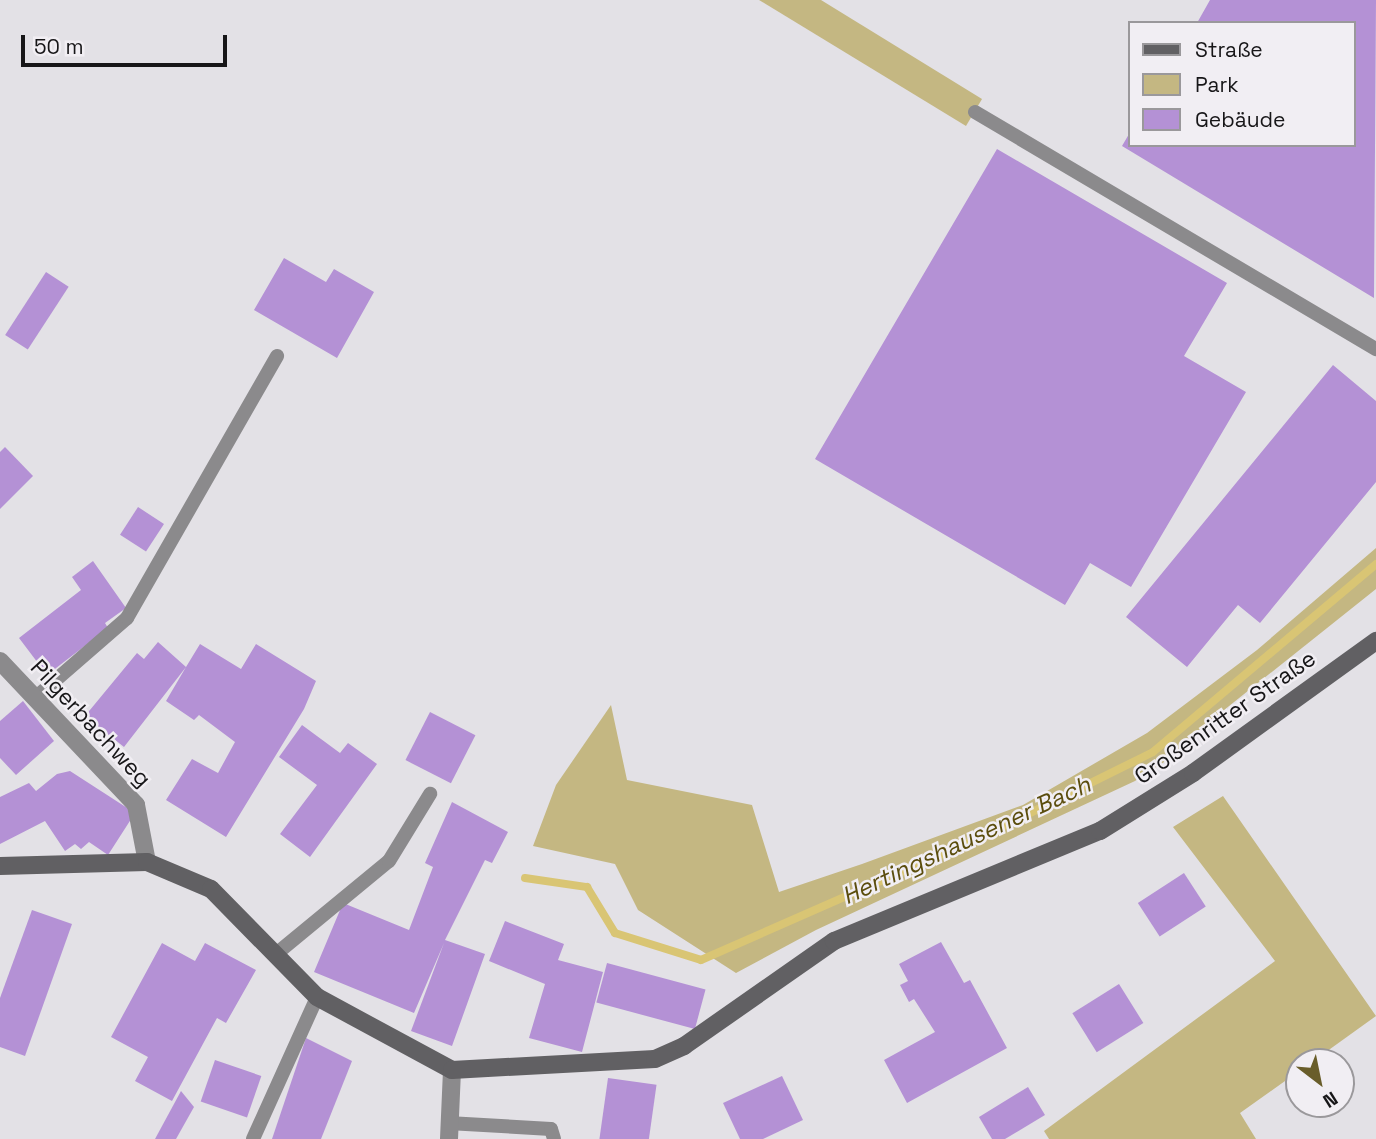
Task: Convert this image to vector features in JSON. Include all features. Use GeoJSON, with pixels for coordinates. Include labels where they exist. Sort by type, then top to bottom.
{"type":"FeatureCollection","features":[{"type":"Feature","properties":{"kind":"street","name":"Großenritter Straße"},"geometry":{"type":"LineString","coordinates":[[452,1070],[655,1059],[684,1046],[834,941],[1100,831],[1194,773],[1376,641]]}},
{"type":"Feature","properties":{"kind":"street","name":"Pilgerbachweg"},"geometry":{"type":"LineString","coordinates":[[0,662],[136,805],[147,862]]}},
{"type":"Feature","properties":{"kind":"street"},"geometry":{"type":"LineString","coordinates":[[0,866],[147,862],[211,889],[317,997],[452,1070],[448,1131]]}},
{"type":"Feature","properties":{"kind":"lane"},"geometry":{"type":"LineString","coordinates":[[975,112],[1376,349]]}},
{"type":"Feature","properties":{"kind":"lane"},"geometry":{"type":"LineString","coordinates":[[34,698],[127,618],[277,356]]}},
{"type":"Feature","properties":{"kind":"lane"},"geometry":{"type":"LineString","coordinates":[[276,954],[390,861],[430,794]]}},
{"type":"Feature","properties":{"kind":"lane"},"geometry":{"type":"LineString","coordinates":[[253,1139],[317,997]]}},
{"type":"Feature","properties":{"kind":"lane"},"geometry":{"type":"LineString","coordinates":[[448,1131],[551,1129],[554,1139]]}},
{"type":"Feature","properties":{"kind":"green space"},"geometry":{"type":"Polygon","coordinates":[[[759,0],[821,0],[982,99],[966,126],[759,0]]]}},
{"type":"Feature","properties":{"kind":"green space"},"geometry":{"type":"Polygon","coordinates":[[[1376,548],[1376,589],[1199,730],[1181,751],[1135,781],[816,930],[736,973],[638,910],[615,864],[533,846],[556,785],[611,705],[627,780],[752,805],[779,892],[862,864],[1023,805],[1147,733],[1257,650],[1376,548]]]}},
{"type":"Feature","properties":{"kind":"green space"},"geometry":{"type":"Polygon","coordinates":[[[1223,796],[1376,1016],[1331,1048],[1285,1048],[1285,1081],[1240,1113],[1256,1139],[1049,1139],[1044,1131],[1275,961],[1173,827],[1223,796]]]}},
{"type":"Feature","properties":{"kind":"building"},"geometry":{"type":"Polygon","coordinates":[[[1210,0],[1376,0],[1374,298],[1122,146],[1128,136],[1128,147],[1355,147],[1355,21],[1198,21],[1210,0]]]}},
{"type":"Feature","properties":{"kind":"building"},"geometry":{"type":"Polygon","coordinates":[[[997,149],[1227,283],[1184,356],[1246,392],[1131,587],[1090,563],[1065,605],[815,459],[997,149]]]}},
{"type":"Feature","properties":{"kind":"building"},"geometry":{"type":"Polygon","coordinates":[[[284,258],[326,282],[334,269],[374,292],[337,358],[254,310],[284,258]]]}},
{"type":"Feature","properties":{"kind":"building"},"geometry":{"type":"Polygon","coordinates":[[[46,272],[69,287],[28,350],[5,335],[46,272]]]}},
{"type":"Feature","properties":{"kind":"building"},"geometry":{"type":"Polygon","coordinates":[[[1333,365],[1376,401],[1376,482],[1260,623],[1238,605],[1187,667],[1126,617],[1333,365]]]}},
{"type":"Feature","properties":{"kind":"building"},"geometry":{"type":"Polygon","coordinates":[[[5,447],[33,476],[0,509],[0,452],[5,447]]]}},
{"type":"Feature","properties":{"kind":"building"},"geometry":{"type":"Polygon","coordinates":[[[138,507],[164,524],[146,552],[120,535],[138,507]]]}},
{"type":"Feature","properties":{"kind":"building"},"geometry":{"type":"Polygon","coordinates":[[[93,561],[126,608],[105,623],[108,628],[47,675],[19,638],[81,590],[72,577],[93,561]]]}},
{"type":"Feature","properties":{"kind":"building"},"geometry":{"type":"Polygon","coordinates":[[[158,642],[186,667],[124,747],[85,716],[137,653],[144,659],[158,642]]]}},
{"type":"Feature","properties":{"kind":"building"},"geometry":{"type":"Polygon","coordinates":[[[200,644],[241,669],[256,644],[316,681],[304,709],[226,837],[166,800],[192,759],[218,773],[235,742],[199,715],[194,720],[166,701],[200,644]]]}},
{"type":"Feature","properties":{"kind":"building"},"geometry":{"type":"Polygon","coordinates":[[[23,701],[54,741],[16,775],[0,758],[0,721],[23,701]]]}},
{"type":"Feature","properties":{"kind":"building"},"geometry":{"type":"Polygon","coordinates":[[[430,712],[475,735],[451,783],[405,760],[430,712]]]}},
{"type":"Feature","properties":{"kind":"building"},"geometry":{"type":"Polygon","coordinates":[[[302,725],[340,753],[348,743],[377,764],[310,857],[280,834],[317,785],[279,757],[302,725]]]}},
{"type":"Feature","properties":{"kind":"building"},"geometry":{"type":"Polygon","coordinates":[[[70,771],[135,813],[108,855],[89,842],[81,849],[75,844],[65,851],[45,821],[0,844],[0,797],[29,783],[36,791],[57,774],[70,771]]]}},
{"type":"Feature","properties":{"kind":"building"},"geometry":{"type":"Polygon","coordinates":[[[452,802],[508,832],[492,863],[485,860],[445,940],[485,954],[452,1046],[411,1031],[444,943],[414,1013],[314,972],[343,903],[409,930],[433,867],[425,863],[452,802]]]}},
{"type":"Feature","properties":{"kind":"building"},"geometry":{"type":"Polygon","coordinates":[[[1184,873],[1206,907],[1160,937],[1138,903],[1184,873]]]}},
{"type":"Feature","properties":{"kind":"building"},"geometry":{"type":"Polygon","coordinates":[[[32,910],[72,924],[25,1056],[0,1047],[0,998],[32,910]]]}},
{"type":"Feature","properties":{"kind":"building"},"geometry":{"type":"Polygon","coordinates":[[[505,921],[564,944],[558,960],[603,972],[582,1052],[529,1038],[545,984],[489,961],[505,921]]]}},
{"type":"Feature","properties":{"kind":"building"},"geometry":{"type":"Polygon","coordinates":[[[941,942],[964,983],[970,980],[1007,1048],[907,1103],[884,1060],[935,1032],[914,999],[909,1002],[900,985],[908,981],[899,964],[941,942]]]}},
{"type":"Feature","properties":{"kind":"building"},"geometry":{"type":"Polygon","coordinates":[[[162,943],[195,961],[205,943],[256,970],[226,1023],[217,1018],[172,1101],[135,1081],[148,1057],[111,1037],[162,943]]]}},
{"type":"Feature","properties":{"kind":"building"},"geometry":{"type":"Polygon","coordinates":[[[607,963],[706,989],[695,1029],[596,1003],[607,963]]]}},
{"type":"Feature","properties":{"kind":"building"},"geometry":{"type":"Polygon","coordinates":[[[1119,984],[1143,1023],[1097,1052],[1072,1013],[1119,984]]]}},
{"type":"Feature","properties":{"kind":"building"},"geometry":{"type":"Polygon","coordinates":[[[306,1038],[352,1061],[321,1139],[272,1139],[306,1038]]]}},
{"type":"Feature","properties":{"kind":"building"},"geometry":{"type":"Polygon","coordinates":[[[215,1060],[261,1076],[247,1118],[201,1102],[215,1060]]]}},
{"type":"Feature","properties":{"kind":"building"},"geometry":{"type":"Polygon","coordinates":[[[782,1076],[803,1120],[763,1139],[740,1139],[723,1103],[782,1076]]]}},
{"type":"Feature","properties":{"kind":"building"},"geometry":{"type":"Polygon","coordinates":[[[608,1078],[657,1085],[649,1139],[599,1139],[608,1078]]]}},
{"type":"Feature","properties":{"kind":"building"},"geometry":{"type":"Polygon","coordinates":[[[1028,1087],[1045,1115],[1005,1139],[992,1139],[979,1117],[1028,1087]]]}},
{"type":"Feature","properties":{"kind":"building"},"geometry":{"type":"Polygon","coordinates":[[[181,1091],[194,1107],[176,1139],[155,1139],[181,1091]]]}},
{"type":"Feature","properties":{"kind":"waterway","name":"Hertingshausener Bach"},"geometry":{"type":"LineString","coordinates":[[525,878],[587,887],[615,933],[701,960],[992,832],[1153,752],[1376,564]]}}]}
